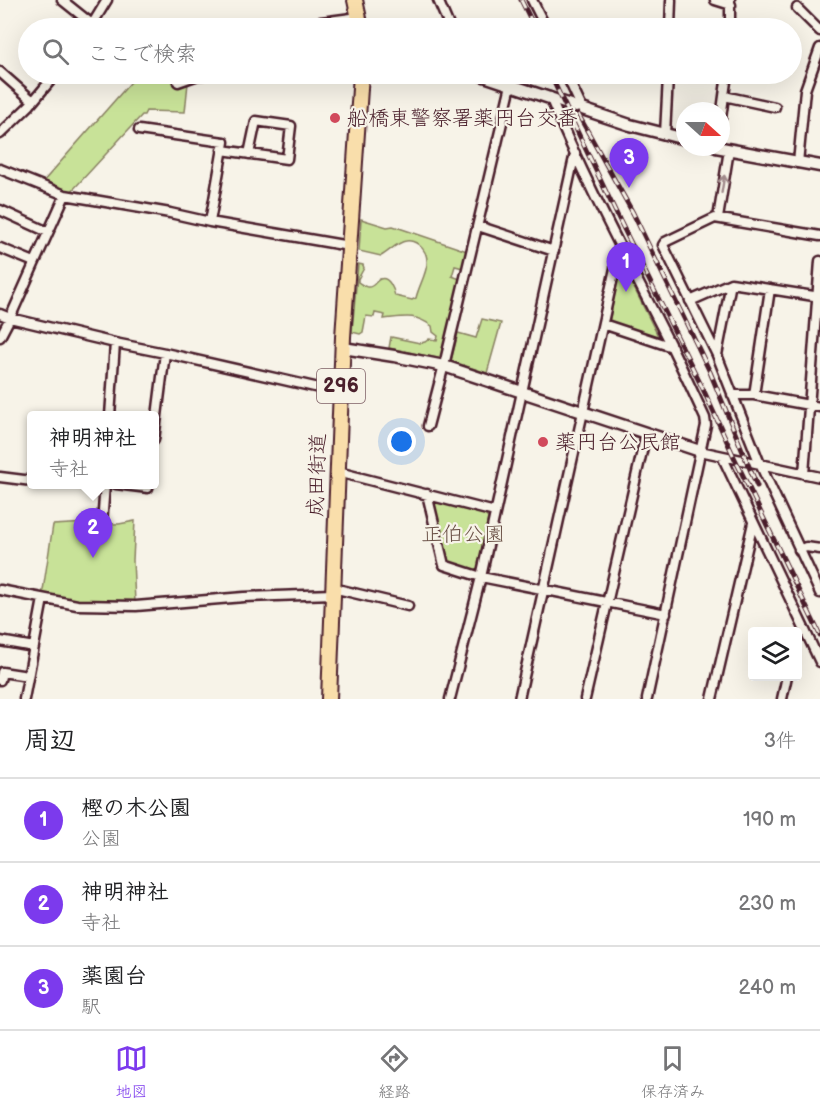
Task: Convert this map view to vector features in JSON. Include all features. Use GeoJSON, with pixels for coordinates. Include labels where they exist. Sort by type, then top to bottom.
{"type":"FeatureCollection","features":[{"type":"Feature","properties":{"kind":"highway"},"geometry":{"type":"LineString","coordinates":[[355,0],[359,18]]}},
{"type":"Feature","properties":{"kind":"highway","name":"成田街道"},"geometry":{"type":"LineString","coordinates":[[329,699],[343,348],[360,84]]}},
{"type":"Feature","properties":{"kind":"street"},"geometry":{"type":"LineString","coordinates":[[62,0],[82,18]]}},
{"type":"Feature","properties":{"kind":"street"},"geometry":{"type":"LineString","coordinates":[[96,18],[106,0]]}},
{"type":"Feature","properties":{"kind":"street"},"geometry":{"type":"LineString","coordinates":[[438,0],[446,18]]}},
{"type":"Feature","properties":{"kind":"street"},"geometry":{"type":"LineString","coordinates":[[532,0],[541,18]]}},
{"type":"Feature","properties":{"kind":"street"},"geometry":{"type":"LineString","coordinates":[[670,18],[671,0]]}},
{"type":"Feature","properties":{"kind":"street"},"geometry":{"type":"LineString","coordinates":[[715,0],[730,3]]}},
{"type":"Feature","properties":{"kind":"street"},"geometry":{"type":"LineString","coordinates":[[797,8],[820,31]]}},
{"type":"Feature","properties":{"kind":"street"},"geometry":{"type":"LineString","coordinates":[[798,163],[805,90],[820,48]]}},
{"type":"Feature","properties":{"kind":"street"},"geometry":{"type":"LineString","coordinates":[[0,72],[33,101]]}},
{"type":"Feature","properties":{"kind":"street"},"geometry":{"type":"LineString","coordinates":[[0,134],[47,84]]}},
{"type":"Feature","properties":{"kind":"street"},"geometry":{"type":"LineString","coordinates":[[508,84],[630,125],[676,137]]}},
{"type":"Feature","properties":{"kind":"street"},"geometry":{"type":"LineString","coordinates":[[571,84],[582,108]]}},
{"type":"Feature","properties":{"kind":"street"},"geometry":{"type":"LineString","coordinates":[[665,134],[668,84]]}},
{"type":"Feature","properties":{"kind":"street"},"geometry":{"type":"LineString","coordinates":[[723,102],[726,84]]}},
{"type":"Feature","properties":{"kind":"street"},"geometry":{"type":"LineString","coordinates":[[428,426],[511,85]]}},
{"type":"Feature","properties":{"kind":"street"},"geometry":{"type":"LineString","coordinates":[[724,96],[775,107]]}},
{"type":"Feature","properties":{"kind":"street"},"geometry":{"type":"LineString","coordinates":[[550,97],[575,153],[705,418],[706,425],[648,699]]}},
{"type":"Feature","properties":{"kind":"street"},"geometry":{"type":"LineString","coordinates":[[222,150],[249,154],[287,159],[291,126],[256,121],[249,154]]}},
{"type":"Feature","properties":{"kind":"street"},"geometry":{"type":"LineString","coordinates":[[139,130],[224,142],[210,222]]}},
{"type":"Feature","properties":{"kind":"street"},"geometry":{"type":"LineString","coordinates":[[730,150],[820,166]]}},
{"type":"Feature","properties":{"kind":"street"},"geometry":{"type":"LineString","coordinates":[[450,699],[481,577],[575,153]]}},
{"type":"Feature","properties":{"kind":"street"},"geometry":{"type":"LineString","coordinates":[[718,218],[728,156]]}},
{"type":"Feature","properties":{"kind":"street"},"geometry":{"type":"LineString","coordinates":[[0,169],[65,195],[349,246]]}},
{"type":"Feature","properties":{"kind":"street"},"geometry":{"type":"LineString","coordinates":[[0,337],[65,195]]}},
{"type":"Feature","properties":{"kind":"street"},"geometry":{"type":"LineString","coordinates":[[0,210],[48,232]]}},
{"type":"Feature","properties":{"kind":"street"},"geometry":{"type":"LineString","coordinates":[[820,236],[715,218],[663,245],[717,355],[760,464],[820,593]]}},
{"type":"Feature","properties":{"kind":"street"},"geometry":{"type":"LineString","coordinates":[[478,226],[554,251]]}},
{"type":"Feature","properties":{"kind":"street"},"geometry":{"type":"LineString","coordinates":[[519,699],[620,246]]}},
{"type":"Feature","properties":{"kind":"street"},"geometry":{"type":"LineString","coordinates":[[0,248],[34,262]]}},
{"type":"Feature","properties":{"kind":"street"},"geometry":{"type":"LineString","coordinates":[[804,474],[820,261]]}},
{"type":"Feature","properties":{"kind":"street"},"geometry":{"type":"LineString","coordinates":[[690,301],[731,283],[818,297]]}},
{"type":"Feature","properties":{"kind":"street"},"geometry":{"type":"LineString","coordinates":[[717,355],[731,283]]}},
{"type":"Feature","properties":{"kind":"street"},"geometry":{"type":"LineString","coordinates":[[754,395],[770,289]]}},
{"type":"Feature","properties":{"kind":"street"},"geometry":{"type":"LineString","coordinates":[[0,314],[115,343],[341,393]]}},
{"type":"Feature","properties":{"kind":"street"},"geometry":{"type":"LineString","coordinates":[[603,324],[672,347]]}},
{"type":"Feature","properties":{"kind":"street"},"geometry":{"type":"LineString","coordinates":[[110,411],[115,343]]}},
{"type":"Feature","properties":{"kind":"street"},"geometry":{"type":"LineString","coordinates":[[343,348],[444,366],[700,451],[820,477]]}},
{"type":"Feature","properties":{"kind":"street"},"geometry":{"type":"LineString","coordinates":[[158,411],[165,353]]}},
{"type":"Feature","properties":{"kind":"street"},"geometry":{"type":"LineString","coordinates":[[732,395],[754,395],[820,407]]}},
{"type":"Feature","properties":{"kind":"street"},"geometry":{"type":"LineString","coordinates":[[585,699],[646,434]]}},
{"type":"Feature","properties":{"kind":"street"},"geometry":{"type":"LineString","coordinates":[[722,456],[820,662]]}},
{"type":"Feature","properties":{"kind":"street"},"geometry":{"type":"LineString","coordinates":[[338,472],[495,512]]}},
{"type":"Feature","properties":{"kind":"street"},"geometry":{"type":"LineString","coordinates":[[0,477],[27,481]]}},
{"type":"Feature","properties":{"kind":"street"},"geometry":{"type":"LineString","coordinates":[[102,524],[105,489]]}},
{"type":"Feature","properties":{"kind":"street"},"geometry":{"type":"LineString","coordinates":[[427,494],[444,566],[481,577],[666,614]]}},
{"type":"Feature","properties":{"kind":"street"},"geometry":{"type":"LineString","coordinates":[[712,699],[753,523]]}},
{"type":"Feature","properties":{"kind":"street"},"geometry":{"type":"LineString","coordinates":[[799,550],[806,547],[820,549]]}},
{"type":"Feature","properties":{"kind":"street"},"geometry":{"type":"LineString","coordinates":[[0,590],[77,605],[136,606],[333,591],[408,606]]}},
{"type":"Feature","properties":{"kind":"street"},"geometry":{"type":"LineString","coordinates":[[24,699],[43,599]]}},
{"type":"Feature","properties":{"kind":"street"},"geometry":{"type":"LineString","coordinates":[[798,627],[800,620]]}},
{"type":"Feature","properties":{"kind":"street"},"geometry":{"type":"LineString","coordinates":[[0,640],[34,647]]}},
{"type":"Feature","properties":{"kind":"street"},"geometry":{"type":"LineString","coordinates":[[0,680],[2,672],[28,676]]}},
{"type":"Feature","properties":{"kind":"street"},"geometry":{"type":"LineString","coordinates":[[782,699],[786,681]]}},
{"type":"Feature","properties":{"kind":"green space"},"geometry":{"type":"Polygon","coordinates":[[[129,84],[188,84],[185,112],[146,111],[70,193],[42,183],[129,84]]]}},
{"type":"Feature","properties":{"kind":"green space"},"geometry":{"type":"Polygon","coordinates":[[[361,219],[387,227],[393,226],[467,251],[463,268],[455,266],[452,276],[460,279],[442,359],[389,348],[391,337],[420,343],[429,339],[437,340],[438,336],[433,332],[432,326],[420,319],[409,317],[384,319],[385,315],[375,313],[374,317],[366,316],[363,332],[360,334],[352,332],[358,264],[363,265],[364,268],[358,279],[359,283],[369,287],[383,279],[390,284],[395,296],[412,300],[416,298],[427,264],[424,251],[418,244],[411,241],[399,243],[381,256],[359,251],[361,219]]]}},
{"type":"Feature","properties":{"kind":"green space"},"geometry":{"type":"Polygon","coordinates":[[[621,262],[660,340],[609,323],[621,262]]]}},
{"type":"Feature","properties":{"kind":"green space"},"geometry":{"type":"Polygon","coordinates":[[[482,319],[501,323],[487,373],[451,361],[458,333],[476,338],[482,319]]]}},
{"type":"Feature","properties":{"kind":"green space","name":"正伯公園"},"geometry":{"type":"Polygon","coordinates":[[[434,501],[484,514],[488,518],[478,568],[474,570],[447,562],[434,501]]]}},
{"type":"Feature","properties":{"kind":"green space"},"geometry":{"type":"Polygon","coordinates":[[[135,521],[133,560],[135,602],[77,602],[42,597],[53,525],[119,524],[135,521]]]}},
{"type":"Feature","properties":{"kind":"railway"},"geometry":{"type":"LineString","coordinates":[[521,0],[530,18]]}},
{"type":"Feature","properties":{"kind":"railway"},"geometry":{"type":"LineString","coordinates":[[555,84],[820,635]]}},
{"type":"Feature","properties":{"kind":"railway"},"geometry":{"type":"LineString","coordinates":[[578,114],[633,213],[710,372],[757,486]]}},
{"type":"Feature","properties":{"kind":"place","name":"船橋東警察署薬円台交番"},"geometry":{"type":"Point","coordinates":[335,118]}},
{"type":"Feature","properties":{"kind":"place","name":"薬園台"},"geometry":{"type":"Point","coordinates":[629,188]}},
{"type":"Feature","properties":{"kind":"place","name":"樫の木公園"},"geometry":{"type":"Point","coordinates":[626,292]}},
{"type":"Feature","properties":{"kind":"place","name":"薬円台公民館"},"geometry":{"type":"Point","coordinates":[543,442]}},
{"type":"Feature","properties":{"kind":"place","name":"神明神社"},"geometry":{"type":"Point","coordinates":[93,558]}}]}
